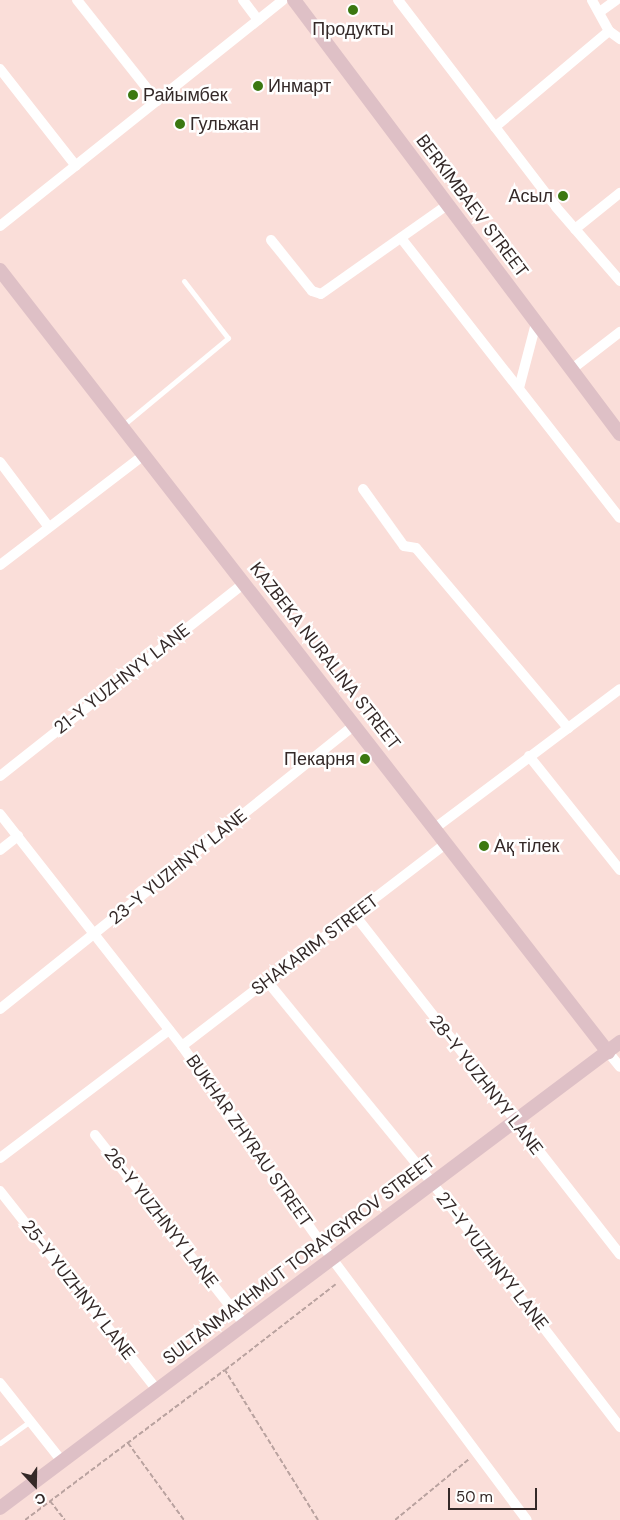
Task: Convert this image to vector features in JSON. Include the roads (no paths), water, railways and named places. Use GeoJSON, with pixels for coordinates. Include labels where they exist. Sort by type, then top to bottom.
{"type":"FeatureCollection","features":[{"type":"Feature","properties":{"kind":"street"},"geometry":{"type":"LineString","coordinates":[[77,0],[157,101]]}},
{"type":"Feature","properties":{"kind":"street"},"geometry":{"type":"LineString","coordinates":[[243,0],[258,20]]}},
{"type":"Feature","properties":{"kind":"street"},"geometry":{"type":"LineString","coordinates":[[0,226],[283,0]]}},
{"type":"Feature","properties":{"kind":"street","name":"BERKIMBAEV STREET"},"geometry":{"type":"LineString","coordinates":[[294,0],[620,434]]}},
{"type":"Feature","properties":{"kind":"street"},"geometry":{"type":"LineString","coordinates":[[398,0],[575,229],[620,281]]}},
{"type":"Feature","properties":{"kind":"street"},"geometry":{"type":"LineString","coordinates":[[592,0],[601,11],[609,31],[620,40]]}},
{"type":"Feature","properties":{"kind":"street"},"geometry":{"type":"LineString","coordinates":[[601,11],[616,0]]}},
{"type":"Feature","properties":{"kind":"street"},"geometry":{"type":"LineString","coordinates":[[495,127],[609,31]]}},
{"type":"Feature","properties":{"kind":"street"},"geometry":{"type":"LineString","coordinates":[[0,69],[76,166]]}},
{"type":"Feature","properties":{"kind":"street"},"geometry":{"type":"LineString","coordinates":[[575,229],[620,193]]}},
{"type":"Feature","properties":{"kind":"street"},"geometry":{"type":"LineString","coordinates":[[271,240],[312,291],[321,294],[447,205]]}},
{"type":"Feature","properties":{"kind":"street"},"geometry":{"type":"LineString","coordinates":[[401,238],[620,518]]}},
{"type":"Feature","properties":{"kind":"street","name":"KAZBEKA NURALINA STREET"},"geometry":{"type":"LineString","coordinates":[[0,270],[620,1067]]}},
{"type":"Feature","properties":{"kind":"street"},"geometry":{"type":"LineString","coordinates":[[519,388],[536,323]]}},
{"type":"Feature","properties":{"kind":"street"},"geometry":{"type":"LineString","coordinates":[[572,370],[620,332]]}},
{"type":"Feature","properties":{"kind":"street"},"geometry":{"type":"LineString","coordinates":[[0,565],[48,526],[144,455]]}},
{"type":"Feature","properties":{"kind":"street"},"geometry":{"type":"LineString","coordinates":[[0,462],[48,526]]}},
{"type":"Feature","properties":{"kind":"street"},"geometry":{"type":"LineString","coordinates":[[363,489],[404,546],[416,548],[568,728]]}},
{"type":"Feature","properties":{"kind":"street","name":"21-Y YUZHNYY LANE"},"geometry":{"type":"LineString","coordinates":[[0,776],[244,583]]}},
{"type":"Feature","properties":{"kind":"street"},"geometry":{"type":"LineString","coordinates":[[435,828],[529,756],[619,692]]}},
{"type":"Feature","properties":{"kind":"street","name":"23-Y YUZHNYY LANE"},"geometry":{"type":"LineString","coordinates":[[0,1009],[355,725]]}},
{"type":"Feature","properties":{"kind":"street"},"geometry":{"type":"LineString","coordinates":[[529,756],[620,870]]}},
{"type":"Feature","properties":{"kind":"street","name":"BUKHAR ZHYRAU STREET"},"geometry":{"type":"LineString","coordinates":[[0,814],[182,1046],[333,1260],[527,1520]]}},
{"type":"Feature","properties":{"kind":"street"},"geometry":{"type":"LineString","coordinates":[[0,850],[18,836]]}},
{"type":"Feature","properties":{"kind":"street","name":"SHAKARIM STREET"},"geometry":{"type":"LineString","coordinates":[[182,1046],[447,843]]}},
{"type":"Feature","properties":{"kind":"street","name":"28-Y YUZHNYY LANE"},"geometry":{"type":"LineString","coordinates":[[354,914],[515,1123],[620,1255]]}},
{"type":"Feature","properties":{"kind":"street","name":"27-Y YUZHNYY LANE"},"geometry":{"type":"LineString","coordinates":[[266,981],[433,1184],[620,1427]]}},
{"type":"Feature","properties":{"kind":"street"},"geometry":{"type":"LineString","coordinates":[[0,1158],[169,1030]]}},
{"type":"Feature","properties":{"kind":"street","name":"SULTANMAKHMUT TORAYGYROV STREET"},"geometry":{"type":"LineString","coordinates":[[0,1508],[61,1460],[333,1260],[620,1042]]}},
{"type":"Feature","properties":{"kind":"street","name":"26-Y YUZHNYY LANE"},"geometry":{"type":"LineString","coordinates":[[95,1135],[245,1325]]}},
{"type":"Feature","properties":{"kind":"street","name":"25-Y YUZHNYY LANE"},"geometry":{"type":"LineString","coordinates":[[0,1190],[157,1390]]}},
{"type":"Feature","properties":{"kind":"street"},"geometry":{"type":"LineString","coordinates":[[0,1383],[61,1460]]}},
{"type":"Feature","properties":{"kind":"lane"},"geometry":{"type":"LineString","coordinates":[[122,426],[228,338],[184,281]]}},
{"type":"Feature","properties":{"kind":"lane"},"geometry":{"type":"LineString","coordinates":[[0,1443],[30,1421]]}},
{"type":"Feature","properties":{"kind":"place","name":"Продукты"},"geometry":{"type":"Point","coordinates":[353,10]}},
{"type":"Feature","properties":{"kind":"place","name":"Инмарт"},"geometry":{"type":"Point","coordinates":[258,86]}},
{"type":"Feature","properties":{"kind":"place","name":"Райымбек"},"geometry":{"type":"Point","coordinates":[133,95]}},
{"type":"Feature","properties":{"kind":"place","name":"Гульжан"},"geometry":{"type":"Point","coordinates":[180,124]}},
{"type":"Feature","properties":{"kind":"place","name":"Асыл"},"geometry":{"type":"Point","coordinates":[563,196]}},
{"type":"Feature","properties":{"kind":"place","name":"Пекарня"},"geometry":{"type":"Point","coordinates":[365,759]}},
{"type":"Feature","properties":{"kind":"place","name":"Ақ тілек"},"geometry":{"type":"Point","coordinates":[484,846]}}]}
